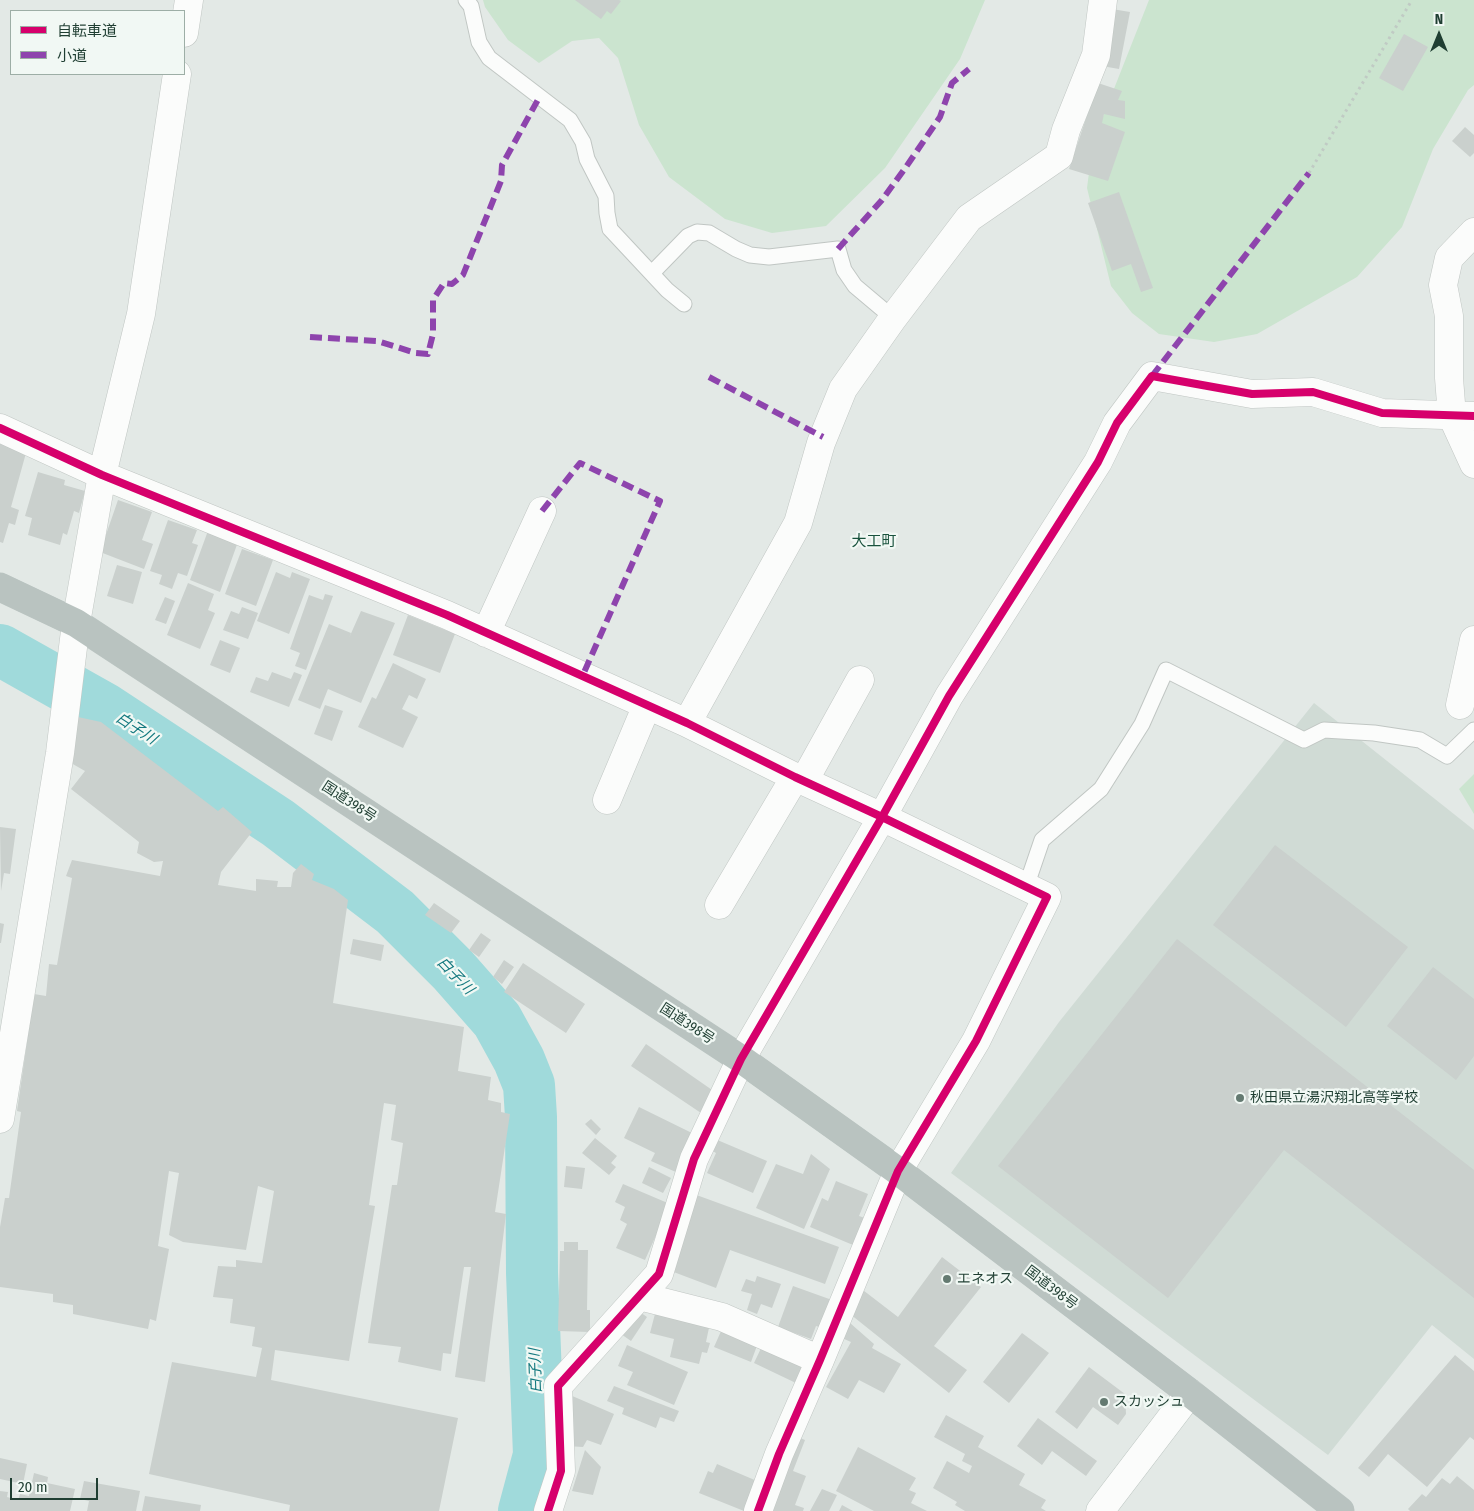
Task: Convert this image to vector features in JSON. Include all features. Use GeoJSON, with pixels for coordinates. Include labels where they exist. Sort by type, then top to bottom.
{"type":"FeatureCollection","features":[{"type":"Feature","properties":{"kind":"highway","name":"国道398号"},"geometry":{"type":"LineString","coordinates":[[0,587],[76,623],[740,1058],[898,1171],[1190,1393],[1340,1511]]}},
{"type":"Feature","properties":{"kind":"street"},"geometry":{"type":"LineString","coordinates":[[185,26],[189,0]]}},
{"type":"Feature","properties":{"kind":"street"},"geometry":{"type":"LineString","coordinates":[[687,723],[798,523],[821,442],[843,389],[893,318],[969,218],[1059,156],[1066,130],[1096,55],[1103,0]]}},
{"type":"Feature","properties":{"kind":"street"},"geometry":{"type":"LineString","coordinates":[[1,1102],[60,753],[76,623],[102,475],[141,314],[178,75]]}},
{"type":"Feature","properties":{"kind":"street"},"geometry":{"type":"LineString","coordinates":[[1474,232],[1449,258],[1443,285],[1449,316],[1449,378],[1463,416],[1474,464]]}},
{"type":"Feature","properties":{"kind":"street"},"geometry":{"type":"LineString","coordinates":[[548,1511],[561,1471],[558,1386],[659,1274],[694,1159],[740,1058],[882,817],[948,696],[1098,462],[1117,424],[1152,376],[1252,394],[1313,392],[1382,413],[1463,416]]}},
{"type":"Feature","properties":{"kind":"street"},"geometry":{"type":"LineString","coordinates":[[0,428],[102,475],[447,616],[647,705],[1047,897],[976,1041],[898,1171],[779,1454],[758,1511]]}},
{"type":"Feature","properties":{"kind":"street"},"geometry":{"type":"LineString","coordinates":[[486,633],[542,511]]}},
{"type":"Feature","properties":{"kind":"street"},"geometry":{"type":"LineString","coordinates":[[1460,705],[1474,640]]}},
{"type":"Feature","properties":{"kind":"street"},"geometry":{"type":"LineString","coordinates":[[719,905],[860,680]]}},
{"type":"Feature","properties":{"kind":"street"},"geometry":{"type":"LineString","coordinates":[[608,800],[647,705]]}},
{"type":"Feature","properties":{"kind":"street"},"geometry":{"type":"LineString","coordinates":[[639,1296],[722,1317],[820,1360]]}},
{"type":"Feature","properties":{"kind":"street"},"geometry":{"type":"LineString","coordinates":[[1100,1511],[1190,1393]]}},
{"type":"Feature","properties":{"kind":"lane"},"geometry":{"type":"LineString","coordinates":[[466,0],[470,6],[479,42],[489,58],[570,120],[584,142],[586,159],[606,196],[610,229],[667,290],[684,304]]}},
{"type":"Feature","properties":{"kind":"lane"},"geometry":{"type":"LineString","coordinates":[[652,273],[688,236],[697,232],[709,234],[750,255],[769,257],[838,249],[844,270],[855,286],[893,318]]}},
{"type":"Feature","properties":{"kind":"lane"},"geometry":{"type":"LineString","coordinates":[[1026,886],[1042,840],[1101,789],[1142,724],[1166,670],[1304,740],[1324,730],[1374,733],[1420,740],[1448,756],[1474,730]]}},
{"type":"Feature","properties":{"kind":"path"},"geometry":{"type":"LineString","coordinates":[[1309,173],[1412,0]]}},
{"type":"Feature","properties":{"kind":"shaded area","name":"秋田県立湯沢翔北高等学校"},"geometry":{"type":"Polygon","coordinates":[[[1314,703],[1474,830],[1474,1359],[1432,1325],[1328,1455],[951,1173],[1059,1022],[1314,703]]]}},
{"type":"Feature","properties":{"kind":"green space"},"geometry":{"type":"Polygon","coordinates":[[[483,0],[985,0],[960,59],[885,168],[826,226],[772,233],[725,219],[669,177],[639,125],[618,58],[599,38],[572,41],[539,63],[508,40],[485,7],[483,0]]]}},
{"type":"Feature","properties":{"kind":"green space"},"geometry":{"type":"Polygon","coordinates":[[[1149,0],[1474,0],[1474,85],[1468,90],[1433,149],[1402,227],[1357,277],[1257,334],[1214,342],[1159,334],[1132,313],[1111,286],[1087,188],[1093,142],[1149,0]]]}},
{"type":"Feature","properties":{"kind":"green space"},"geometry":{"type":"Polygon","coordinates":[[[1474,774],[1474,814],[1459,789],[1474,774]]]}},
{"type":"Feature","properties":{"kind":"building"},"geometry":{"type":"Polygon","coordinates":[[[575,0],[621,1],[611,14],[607,11],[601,19],[575,0]]]}},
{"type":"Feature","properties":{"kind":"building"},"geometry":{"type":"Polygon","coordinates":[[[1112,9],[1130,12],[1119,69],[1102,66],[1112,9]]]}},
{"type":"Feature","properties":{"kind":"building"},"geometry":{"type":"Polygon","coordinates":[[[1404,34],[1428,47],[1403,91],[1379,78],[1404,34]]]}},
{"type":"Feature","properties":{"kind":"building"},"geometry":{"type":"Polygon","coordinates":[[[1098,83],[1122,91],[1118,100],[1125,101],[1125,119],[1104,114],[1102,123],[1125,132],[1108,181],[1069,169],[1098,83]]]}},
{"type":"Feature","properties":{"kind":"building"},"geometry":{"type":"Polygon","coordinates":[[[1465,127],[1474,135],[1474,153],[1470,157],[1452,141],[1465,127]]]}},
{"type":"Feature","properties":{"kind":"building"},"geometry":{"type":"Polygon","coordinates":[[[1119,192],[1153,288],[1141,292],[1131,264],[1112,271],[1088,203],[1119,192]]]}},
{"type":"Feature","properties":{"kind":"building"},"geometry":{"type":"Polygon","coordinates":[[[0,443],[26,453],[11,507],[19,510],[15,525],[9,523],[3,543],[0,542],[0,443]]]}},
{"type":"Feature","properties":{"kind":"building"},"geometry":{"type":"Polygon","coordinates":[[[38,472],[65,480],[64,485],[85,491],[79,513],[74,511],[67,535],[63,533],[60,545],[28,535],[32,518],[25,516],[38,472]]]}},
{"type":"Feature","properties":{"kind":"building"},"geometry":{"type":"Polygon","coordinates":[[[118,500],[152,512],[142,540],[153,544],[144,569],[100,552],[118,500]]]}},
{"type":"Feature","properties":{"kind":"building"},"geometry":{"type":"Polygon","coordinates":[[[168,520],[197,530],[192,543],[198,545],[187,576],[178,573],[172,589],[159,584],[162,575],[150,571],[168,520]]]}},
{"type":"Feature","properties":{"kind":"building"},"geometry":{"type":"Polygon","coordinates":[[[209,528],[239,539],[220,592],[190,580],[209,528]]]}},
{"type":"Feature","properties":{"kind":"building"},"geometry":{"type":"Polygon","coordinates":[[[242,549],[273,560],[256,606],[225,594],[242,549]]]}},
{"type":"Feature","properties":{"kind":"building"},"geometry":{"type":"Polygon","coordinates":[[[117,565],[142,572],[133,604],[107,596],[117,565]]]}},
{"type":"Feature","properties":{"kind":"building"},"geometry":{"type":"Polygon","coordinates":[[[276,572],[290,578],[292,572],[310,579],[289,634],[257,621],[276,572]]]}},
{"type":"Feature","properties":{"kind":"building"},"geometry":{"type":"Polygon","coordinates":[[[188,583],[214,594],[208,610],[215,613],[200,649],[167,635],[188,583]]]}},
{"type":"Feature","properties":{"kind":"building"},"geometry":{"type":"Polygon","coordinates":[[[325,594],[333,596],[306,670],[295,666],[300,653],[290,649],[309,595],[323,600],[325,594]]]}},
{"type":"Feature","properties":{"kind":"building"},"geometry":{"type":"Polygon","coordinates":[[[165,597],[175,601],[166,624],[155,620],[165,597]]]}},
{"type":"Feature","properties":{"kind":"building"},"geometry":{"type":"Polygon","coordinates":[[[242,607],[258,613],[248,639],[223,630],[231,611],[239,614],[242,607]]]}},
{"type":"Feature","properties":{"kind":"building"},"geometry":{"type":"Polygon","coordinates":[[[361,611],[395,623],[361,703],[328,689],[320,709],[298,700],[329,624],[351,633],[349,638],[361,611]]]}},
{"type":"Feature","properties":{"kind":"building"},"geometry":{"type":"Polygon","coordinates":[[[408,615],[455,634],[440,673],[393,655],[408,615]]]}},
{"type":"Feature","properties":{"kind":"building"},"geometry":{"type":"Polygon","coordinates":[[[220,640],[240,648],[230,673],[210,665],[220,640]]]}},
{"type":"Feature","properties":{"kind":"building"},"geometry":{"type":"Polygon","coordinates":[[[393,663],[426,679],[417,699],[409,695],[402,709],[418,717],[403,748],[358,727],[372,697],[376,699],[393,663]]]}},
{"type":"Feature","properties":{"kind":"building"},"geometry":{"type":"Polygon","coordinates":[[[272,672],[291,679],[294,672],[302,675],[289,707],[250,692],[256,677],[268,681],[272,672]]]}},
{"type":"Feature","properties":{"kind":"building"},"geometry":{"type":"Polygon","coordinates":[[[325,705],[343,711],[332,741],[314,734],[325,705]]]}},
{"type":"Feature","properties":{"kind":"building"},"geometry":{"type":"Polygon","coordinates":[[[78,717],[101,722],[218,811],[223,807],[252,832],[221,872],[218,885],[256,891],[256,879],[278,881],[277,887],[291,887],[293,873],[301,864],[314,874],[312,880],[334,889],[348,900],[333,1003],[464,1027],[458,1071],[491,1077],[488,1100],[501,1103],[501,1112],[510,1114],[495,1212],[506,1214],[485,1382],[455,1377],[471,1267],[464,1267],[451,1354],[443,1353],[441,1371],[398,1362],[401,1347],[368,1343],[392,1185],[397,1185],[403,1143],[391,1140],[396,1105],[384,1103],[369,1205],[375,1206],[349,1361],[275,1350],[271,1380],[458,1418],[439,1511],[289,1511],[290,1505],[149,1474],[172,1362],[256,1377],[262,1348],[252,1346],[255,1327],[230,1323],[233,1299],[213,1297],[218,1266],[236,1267],[236,1260],[262,1263],[274,1191],[258,1186],[246,1250],[183,1242],[169,1235],[179,1173],[169,1171],[158,1246],[169,1249],[156,1321],[150,1319],[148,1329],[73,1314],[73,1305],[53,1302],[53,1294],[0,1287],[0,1227],[5,1198],[9,1198],[21,1112],[17,1111],[34,994],[46,996],[49,964],[57,965],[72,878],[66,876],[72,860],[160,876],[163,861],[154,862],[137,853],[139,842],[71,789],[85,771],[71,763],[78,717]]]}},
{"type":"Feature","properties":{"kind":"building"},"geometry":{"type":"Polygon","coordinates":[[[0,827],[16,829],[10,874],[4,873],[1,891],[0,827]]]}},
{"type":"Feature","properties":{"kind":"building"},"geometry":{"type":"Polygon","coordinates":[[[1275,845],[1408,947],[1346,1027],[1213,925],[1275,845]]]}},
{"type":"Feature","properties":{"kind":"building"},"geometry":{"type":"Polygon","coordinates":[[[434,903],[460,921],[451,933],[425,915],[434,903]]]}},
{"type":"Feature","properties":{"kind":"building"},"geometry":{"type":"Polygon","coordinates":[[[0,923],[4,924],[1,943],[0,943],[0,923]]]}},
{"type":"Feature","properties":{"kind":"building"},"geometry":{"type":"Polygon","coordinates":[[[481,933],[491,940],[479,957],[469,950],[481,933]]]}},
{"type":"Feature","properties":{"kind":"building"},"geometry":{"type":"Polygon","coordinates":[[[353,939],[384,945],[381,961],[350,954],[353,939]]]}},
{"type":"Feature","properties":{"kind":"building"},"geometry":{"type":"Polygon","coordinates":[[[1177,939],[1474,1170],[1474,1298],[1284,1150],[1168,1298],[998,1166],[1177,939]]]}},
{"type":"Feature","properties":{"kind":"building"},"geometry":{"type":"Polygon","coordinates":[[[504,960],[514,967],[502,984],[493,977],[504,960]]]}},
{"type":"Feature","properties":{"kind":"building"},"geometry":{"type":"Polygon","coordinates":[[[523,963],[585,1004],[566,1033],[504,992],[523,963]]]}},
{"type":"Feature","properties":{"kind":"building"},"geometry":{"type":"Polygon","coordinates":[[[1433,967],[1474,999],[1474,1056],[1456,1080],[1387,1026],[1433,967]]]}},
{"type":"Feature","properties":{"kind":"building"},"geometry":{"type":"Polygon","coordinates":[[[646,1044],[715,1092],[701,1113],[631,1066],[646,1044]]]}},
{"type":"Feature","properties":{"kind":"building"},"geometry":{"type":"Polygon","coordinates":[[[639,1107],[696,1135],[678,1173],[651,1161],[655,1153],[624,1138],[639,1107]]]}},
{"type":"Feature","properties":{"kind":"building"},"geometry":{"type":"Polygon","coordinates":[[[591,1119],[601,1129],[596,1135],[585,1124],[591,1119]]]}},
{"type":"Feature","properties":{"kind":"building"},"geometry":{"type":"Polygon","coordinates":[[[595,1138],[617,1156],[611,1163],[616,1167],[609,1175],[582,1153],[595,1138]]]}},
{"type":"Feature","properties":{"kind":"building"},"geometry":{"type":"Polygon","coordinates":[[[715,1139],[767,1161],[753,1193],[707,1173],[716,1153],[711,1150],[715,1139]]]}},
{"type":"Feature","properties":{"kind":"building"},"geometry":{"type":"Polygon","coordinates":[[[811,1154],[830,1169],[804,1229],[756,1208],[776,1164],[803,1174],[811,1154]]]}},
{"type":"Feature","properties":{"kind":"building"},"geometry":{"type":"Polygon","coordinates":[[[566,1166],[585,1168],[582,1189],[564,1187],[566,1166]]]}},
{"type":"Feature","properties":{"kind":"building"},"geometry":{"type":"Polygon","coordinates":[[[649,1167],[671,1178],[663,1193],[642,1183],[649,1167]]]}},
{"type":"Feature","properties":{"kind":"building"},"geometry":{"type":"Polygon","coordinates":[[[836,1181],[868,1194],[859,1216],[865,1218],[853,1245],[810,1227],[822,1198],[828,1201],[836,1181]]]}},
{"type":"Feature","properties":{"kind":"building"},"geometry":{"type":"Polygon","coordinates":[[[623,1184],[670,1204],[645,1260],[616,1248],[627,1224],[620,1220],[625,1207],[615,1202],[623,1184]]]}},
{"type":"Feature","properties":{"kind":"building"},"geometry":{"type":"Polygon","coordinates":[[[691,1193],[839,1247],[825,1284],[730,1250],[716,1288],[671,1271],[691,1193]]]}},
{"type":"Feature","properties":{"kind":"building"},"geometry":{"type":"Polygon","coordinates":[[[564,1242],[578,1242],[578,1250],[588,1250],[587,1310],[590,1310],[590,1332],[558,1331],[560,1251],[564,1251],[564,1242]]]}},
{"type":"Feature","properties":{"kind":"building"},"geometry":{"type":"Polygon","coordinates":[[[942,1257],[981,1287],[934,1346],[967,1370],[949,1393],[850,1314],[859,1287],[898,1317],[942,1257]]]}},
{"type":"Feature","properties":{"kind":"building"},"geometry":{"type":"Polygon","coordinates":[[[757,1276],[781,1284],[772,1308],[761,1304],[757,1314],[747,1310],[752,1294],[741,1291],[746,1279],[755,1282],[757,1276]]]}},
{"type":"Feature","properties":{"kind":"building"},"geometry":{"type":"Polygon","coordinates":[[[793,1286],[832,1300],[822,1328],[816,1326],[811,1339],[778,1327],[793,1286]]]}},
{"type":"Feature","properties":{"kind":"building"},"geometry":{"type":"Polygon","coordinates":[[[637,1310],[647,1317],[631,1341],[621,1334],[637,1310]]]}},
{"type":"Feature","properties":{"kind":"building"},"geometry":{"type":"Polygon","coordinates":[[[656,1310],[710,1323],[706,1342],[710,1343],[707,1353],[702,1352],[699,1364],[670,1357],[674,1339],[650,1333],[656,1310]]]}},
{"type":"Feature","properties":{"kind":"building"},"geometry":{"type":"Polygon","coordinates":[[[850,1323],[874,1344],[872,1348],[901,1364],[884,1393],[859,1380],[848,1399],[826,1387],[851,1342],[842,1338],[850,1323]]]}},
{"type":"Feature","properties":{"kind":"building"},"geometry":{"type":"Polygon","coordinates":[[[722,1329],[758,1343],[751,1362],[714,1347],[722,1329]]]}},
{"type":"Feature","properties":{"kind":"building"},"geometry":{"type":"Polygon","coordinates":[[[1022,1333],[1049,1353],[1009,1403],[983,1382],[1022,1333]]]}},
{"type":"Feature","properties":{"kind":"building"},"geometry":{"type":"Polygon","coordinates":[[[763,1344],[807,1364],[798,1384],[754,1363],[763,1344]]]}},
{"type":"Feature","properties":{"kind":"building"},"geometry":{"type":"Polygon","coordinates":[[[627,1345],[688,1372],[674,1405],[627,1385],[633,1372],[618,1366],[627,1345]]]}},
{"type":"Feature","properties":{"kind":"building"},"geometry":{"type":"Polygon","coordinates":[[[1455,1355],[1474,1371],[1474,1440],[1470,1437],[1427,1487],[1388,1454],[1369,1477],[1358,1468],[1455,1355]]]}},
{"type":"Feature","properties":{"kind":"building"},"geometry":{"type":"Polygon","coordinates":[[[1089,1367],[1125,1394],[1126,1414],[1118,1425],[1093,1407],[1077,1429],[1055,1412],[1089,1367]]]}},
{"type":"Feature","properties":{"kind":"building"},"geometry":{"type":"Polygon","coordinates":[[[614,1386],[679,1411],[674,1422],[660,1417],[656,1428],[622,1414],[624,1408],[607,1401],[614,1386]]]}},
{"type":"Feature","properties":{"kind":"building"},"geometry":{"type":"Polygon","coordinates":[[[570,1395],[614,1414],[601,1445],[587,1440],[583,1447],[566,1446],[567,1425],[573,1410],[568,1408],[570,1395]]]}},
{"type":"Feature","properties":{"kind":"building"},"geometry":{"type":"Polygon","coordinates":[[[946,1415],[984,1436],[978,1447],[1025,1474],[1019,1485],[1046,1500],[1041,1508],[1046,1511],[965,1511],[955,1505],[957,1502],[933,1488],[947,1461],[969,1473],[972,1466],[962,1461],[965,1454],[934,1437],[946,1415]]]}},
{"type":"Feature","properties":{"kind":"building"},"geometry":{"type":"Polygon","coordinates":[[[1038,1418],[1097,1461],[1086,1476],[1052,1451],[1042,1465],[1017,1446],[1038,1418]]]}},
{"type":"Feature","properties":{"kind":"building"},"geometry":{"type":"Polygon","coordinates":[[[795,1436],[805,1440],[793,1471],[806,1476],[795,1505],[804,1508],[803,1511],[765,1511],[795,1436]]]}},
{"type":"Feature","properties":{"kind":"building"},"geometry":{"type":"Polygon","coordinates":[[[858,1447],[916,1478],[909,1490],[916,1493],[911,1503],[927,1511],[874,1511],[836,1491],[858,1447]]]}},
{"type":"Feature","properties":{"kind":"building"},"geometry":{"type":"Polygon","coordinates":[[[585,1450],[601,1467],[593,1495],[572,1491],[585,1450]]]}},
{"type":"Feature","properties":{"kind":"building"},"geometry":{"type":"Polygon","coordinates":[[[0,1458],[27,1464],[23,1484],[0,1479],[0,1458]]]}},
{"type":"Feature","properties":{"kind":"building"},"geometry":{"type":"Polygon","coordinates":[[[717,1464],[757,1481],[744,1511],[699,1493],[708,1471],[713,1473],[717,1464]]]}},
{"type":"Feature","properties":{"kind":"building"},"geometry":{"type":"Polygon","coordinates":[[[34,1473],[48,1477],[47,1483],[75,1489],[70,1511],[0,1511],[0,1491],[8,1492],[7,1497],[18,1500],[20,1494],[29,1496],[34,1473]]]}},
{"type":"Feature","properties":{"kind":"building"},"geometry":{"type":"Polygon","coordinates":[[[1457,1476],[1474,1490],[1474,1511],[1410,1511],[1408,1509],[1422,1494],[1426,1497],[1442,1478],[1450,1484],[1457,1476]]]}},
{"type":"Feature","properties":{"kind":"building"},"geometry":{"type":"Polygon","coordinates":[[[84,1481],[140,1491],[136,1511],[87,1511],[89,1501],[80,1499],[84,1481]]]}},
{"type":"Feature","properties":{"kind":"building"},"geometry":{"type":"Polygon","coordinates":[[[822,1489],[837,1495],[829,1511],[810,1511],[822,1489]]]}},
{"type":"Feature","properties":{"kind":"building"},"geometry":{"type":"Polygon","coordinates":[[[145,1496],[201,1505],[200,1511],[142,1511],[145,1496]]]}},
{"type":"Feature","properties":{"kind":"building"},"geometry":{"type":"Polygon","coordinates":[[[842,1505],[853,1511],[839,1511],[842,1505]]]}},
{"type":"Feature","properties":{"kind":"waterway","name":"白子川"},"geometry":{"type":"LineString","coordinates":[[0,650],[105,709],[278,823],[395,912],[453,970],[497,1020],[519,1060],[529,1085],[531,1117],[532,1273],[539,1455],[524,1511]]}},
{"type":"Feature","properties":{"kind":"marked path"},"geometry":{"type":"LineString","coordinates":[[838,249],[882,200],[940,117],[952,83],[969,69]]}},
{"type":"Feature","properties":{"kind":"marked path"},"geometry":{"type":"LineString","coordinates":[[310,337],[377,341],[416,353],[428,354],[433,334],[433,300],[444,283],[452,284],[463,275],[501,181],[502,165],[540,96]]}},
{"type":"Feature","properties":{"kind":"marked path"},"geometry":{"type":"LineString","coordinates":[[1152,376],[1309,173]]}},
{"type":"Feature","properties":{"kind":"marked path"},"geometry":{"type":"LineString","coordinates":[[709,377],[823,437]]}},
{"type":"Feature","properties":{"kind":"marked path"},"geometry":{"type":"LineString","coordinates":[[542,511],[580,463],[660,501],[582,677]]}},
{"type":"Feature","properties":{"kind":"cycle path"},"geometry":{"type":"LineString","coordinates":[[548,1511],[561,1471],[558,1386],[659,1274],[694,1159],[741,1059],[882,817],[949,696],[1098,462],[1117,423],[1152,376],[1252,394],[1313,392],[1382,413],[1474,416]]}},
{"type":"Feature","properties":{"kind":"cycle path"},"geometry":{"type":"LineString","coordinates":[[0,428],[102,475],[447,615],[687,723],[795,777],[1047,897],[976,1041],[898,1171],[779,1454],[758,1511]]}},
{"type":"Feature","properties":{"kind":"place","name":"秋田県立湯沢翔北高等学校"},"geometry":{"type":"Point","coordinates":[1240,1098]}},
{"type":"Feature","properties":{"kind":"place","name":"エネオス"},"geometry":{"type":"Point","coordinates":[947,1279]}},
{"type":"Feature","properties":{"kind":"place","name":"スカッシュ"},"geometry":{"type":"Point","coordinates":[1104,1402]}},
{"type":"Feature","properties":{"kind":"district","name":"大工町"},"geometry":{"type":"Point","coordinates":[874,542]}}]}
